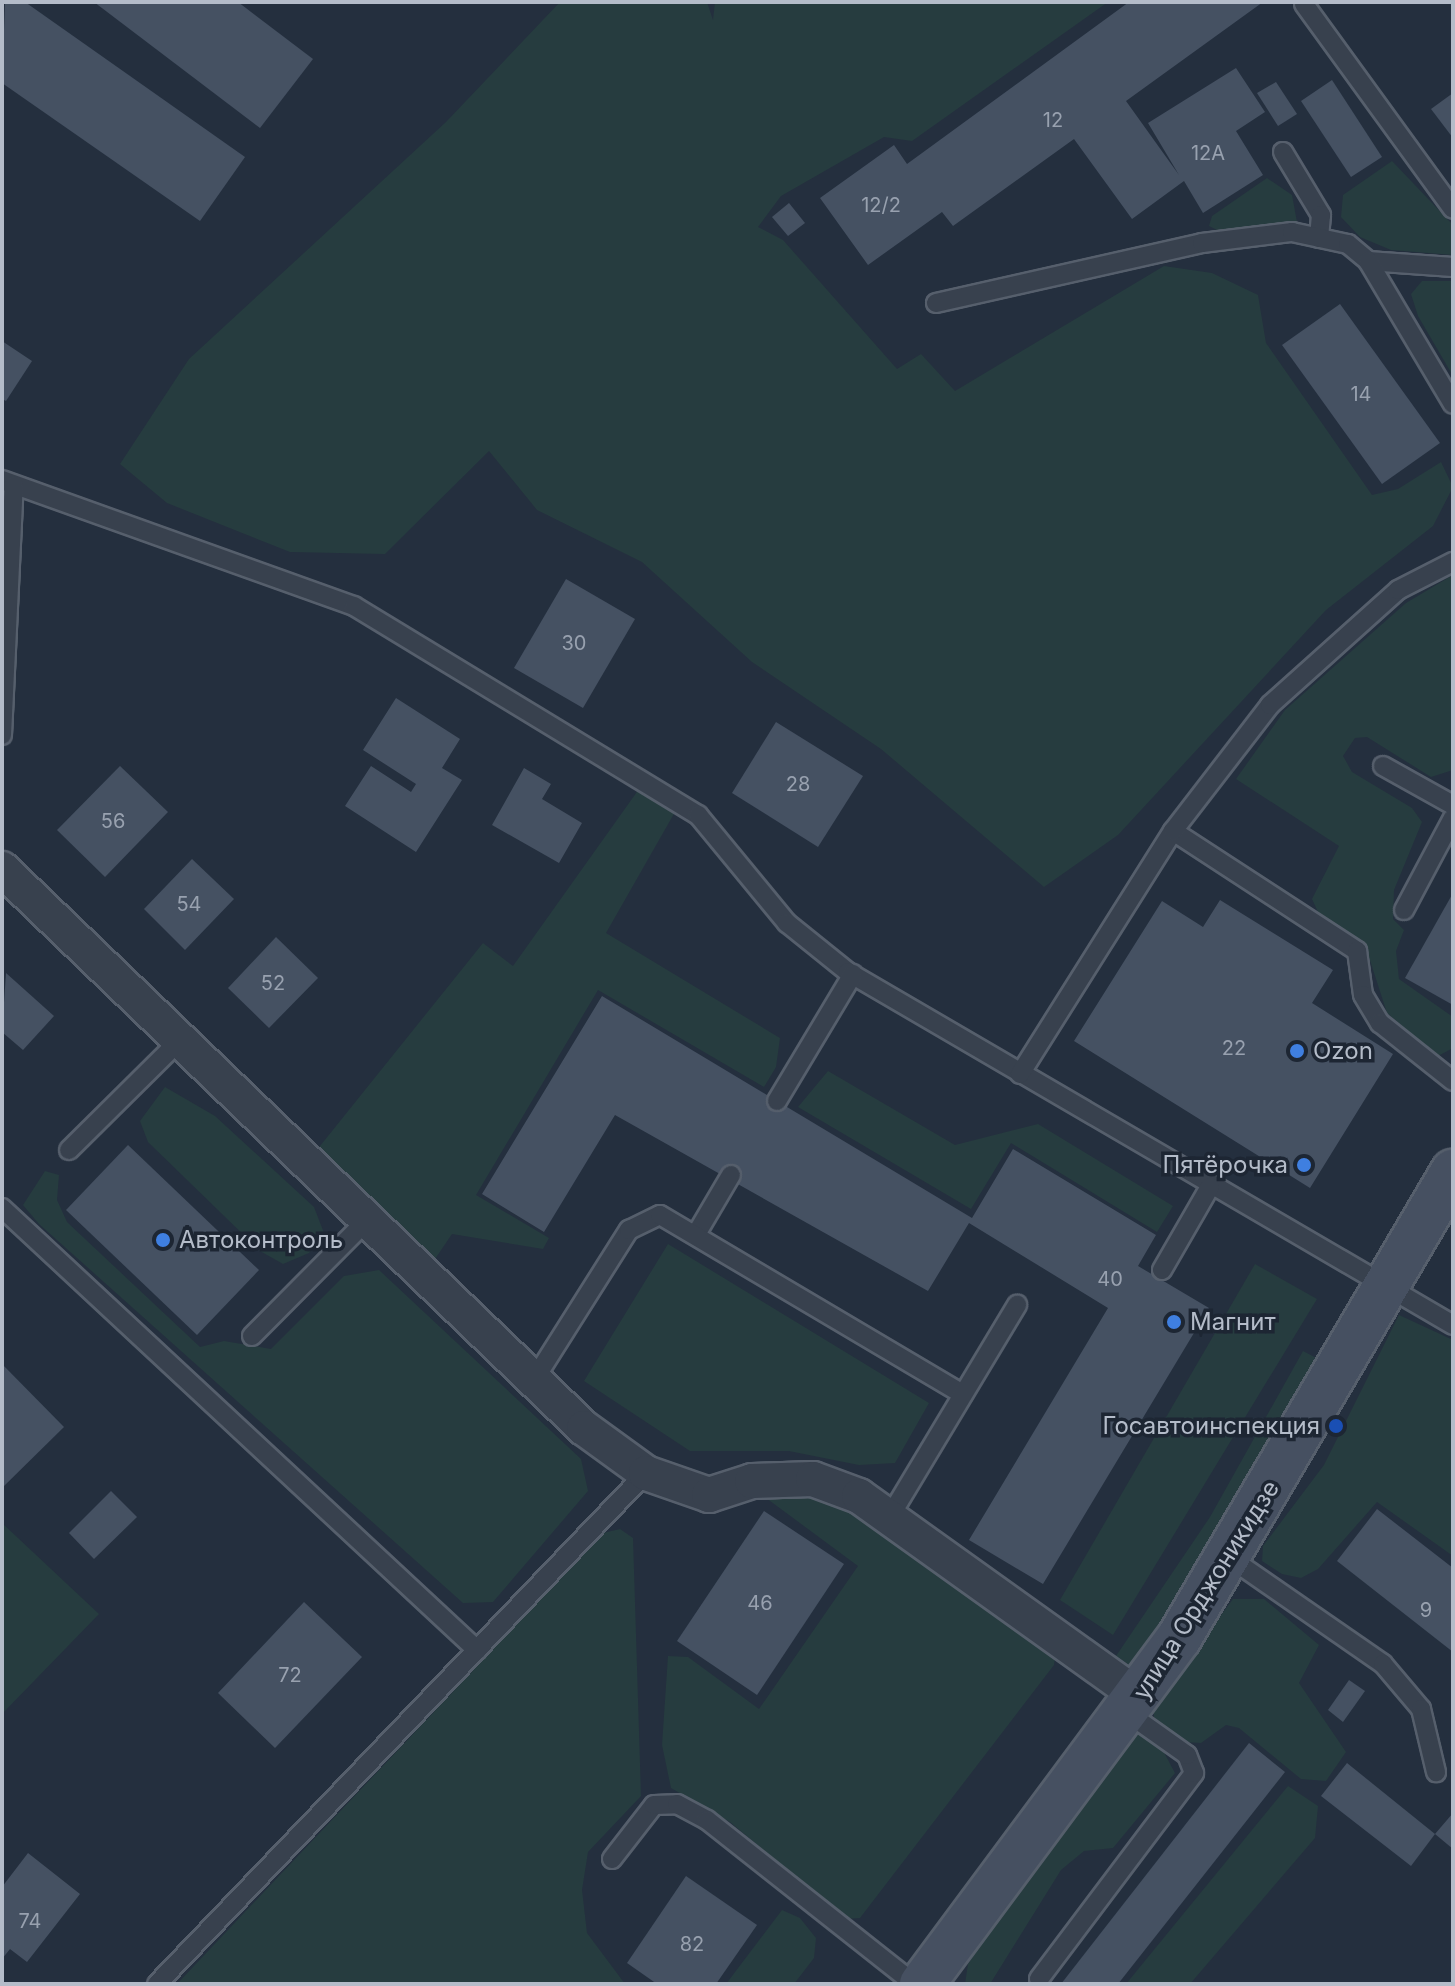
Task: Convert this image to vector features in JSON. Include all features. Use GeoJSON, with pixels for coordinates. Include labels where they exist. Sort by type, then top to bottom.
{"type":"FeatureCollection","features":[{"type":"Feature","properties":{"kind":"main road","name":"улица Орджоникидзе"},"geometry":{"type":"LineString","coordinates":[[922,1984],[1134,1705],[1230,1558],[1453,1172]]}},
{"type":"Feature","properties":{"kind":"street"},"geometry":{"type":"LineString","coordinates":[[2,869],[534,1380],[646,1473],[709,1495],[752,1481],[813,1479],[859,1496],[1134,1705]]}},
{"type":"Feature","properties":{"kind":"lane"},"geometry":{"type":"LineString","coordinates":[[1304,4],[1453,209]]}},
{"type":"Feature","properties":{"kind":"lane"},"geometry":{"type":"LineString","coordinates":[[1283,152],[1321,215],[1319,238]]}},
{"type":"Feature","properties":{"kind":"lane"},"geometry":{"type":"LineString","coordinates":[[936,303],[1202,243],[1292,232],[1348,244],[1368,261],[1453,404]]}},
{"type":"Feature","properties":{"kind":"lane"},"geometry":{"type":"LineString","coordinates":[[1368,261],[1453,267]]}},
{"type":"Feature","properties":{"kind":"lane"},"geometry":{"type":"LineString","coordinates":[[2,735],[8,482],[354,606],[698,815],[787,923],[853,974],[1210,1187],[1453,1325]]}},
{"type":"Feature","properties":{"kind":"lane"},"geometry":{"type":"LineString","coordinates":[[1020,1074],[1173,831],[1270,705],[1398,590],[1453,562]]}},
{"type":"Feature","properties":{"kind":"lane"},"geometry":{"type":"LineString","coordinates":[[1383,766],[1453,805]]}},
{"type":"Feature","properties":{"kind":"lane"},"geometry":{"type":"LineString","coordinates":[[1404,910],[1453,818]]}},
{"type":"Feature","properties":{"kind":"lane"},"geometry":{"type":"LineString","coordinates":[[1173,831],[1357,951],[1363,995],[1380,1023],[1453,1081]]}},
{"type":"Feature","properties":{"kind":"lane"},"geometry":{"type":"LineString","coordinates":[[777,1101],[853,974]]}},
{"type":"Feature","properties":{"kind":"lane"},"geometry":{"type":"LineString","coordinates":[[69,1150],[180,1040]]}},
{"type":"Feature","properties":{"kind":"lane"},"geometry":{"type":"LineString","coordinates":[[698,1231],[731,1175]]}},
{"type":"Feature","properties":{"kind":"lane"},"geometry":{"type":"LineString","coordinates":[[1162,1270],[1210,1187]]}},
{"type":"Feature","properties":{"kind":"lane"},"geometry":{"type":"LineString","coordinates":[[2,1208],[477,1650]]}},
{"type":"Feature","properties":{"kind":"lane"},"geometry":{"type":"LineString","coordinates":[[534,1380],[629,1230],[660,1215],[698,1231],[963,1394]]}},
{"type":"Feature","properties":{"kind":"lane"},"geometry":{"type":"LineString","coordinates":[[252,1336],[367,1220]]}},
{"type":"Feature","properties":{"kind":"lane"},"geometry":{"type":"LineString","coordinates":[[889,1518],[1017,1305]]}},
{"type":"Feature","properties":{"kind":"lane"},"geometry":{"type":"LineString","coordinates":[[157,1984],[646,1473]]}},
{"type":"Feature","properties":{"kind":"lane"},"geometry":{"type":"LineString","coordinates":[[1230,1558],[1383,1664],[1421,1709],[1436,1772]]}},
{"type":"Feature","properties":{"kind":"lane"},"geometry":{"type":"LineString","coordinates":[[1039,1979],[1194,1773],[1187,1755],[1134,1705]]}},
{"type":"Feature","properties":{"kind":"lane"},"geometry":{"type":"LineString","coordinates":[[612,1859],[654,1805],[677,1804],[707,1820],[915,1984]]}},
{"type":"Feature","properties":{"kind":"green space"},"geometry":{"type":"Polygon","coordinates":[[[560,2],[707,2],[713,20],[715,2],[1108,2],[912,141],[884,137],[781,196],[758,227],[783,240],[897,369],[921,354],[955,391],[1164,266],[1212,273],[1258,295],[1266,343],[1372,495],[1398,489],[1441,462],[1453,487],[1433,526],[1326,610],[1118,835],[1044,887],[881,749],[752,662],[642,562],[537,510],[489,451],[385,554],[290,552],[167,503],[120,464],[189,359],[446,122],[560,2]]]}},
{"type":"Feature","properties":{"kind":"green space"},"geometry":{"type":"Polygon","coordinates":[[[1392,161],[1453,225],[1453,255],[1391,250],[1360,237],[1341,217],[1343,195],[1392,161]]]}},
{"type":"Feature","properties":{"kind":"green space"},"geometry":{"type":"Polygon","coordinates":[[[1267,178],[1292,195],[1297,222],[1223,233],[1209,226],[1212,216],[1267,178]]]}},
{"type":"Feature","properties":{"kind":"green space"},"geometry":{"type":"Polygon","coordinates":[[[1422,281],[1453,281],[1453,376],[1418,316],[1411,294],[1422,281]]]}},
{"type":"Feature","properties":{"kind":"green space"},"geometry":{"type":"Polygon","coordinates":[[[1453,575],[1453,770],[1431,777],[1367,737],[1355,738],[1343,756],[1352,772],[1412,808],[1422,822],[1394,890],[1393,919],[1404,930],[1396,951],[1399,979],[1453,1017],[1453,1048],[1438,1056],[1387,1013],[1367,951],[1323,923],[1312,899],[1339,846],[1236,779],[1285,710],[1406,603],[1453,575]]]}},
{"type":"Feature","properties":{"kind":"green space"},"geometry":{"type":"Polygon","coordinates":[[[639,789],[675,812],[606,933],[780,1038],[776,1067],[764,1087],[598,990],[476,1195],[549,1238],[543,1249],[452,1234],[433,1262],[316,1151],[483,943],[513,966],[639,789]]]}},
{"type":"Feature","properties":{"kind":"green space"},"geometry":{"type":"Polygon","coordinates":[[[828,1071],[955,1145],[1038,1124],[1173,1206],[1157,1232],[1011,1143],[971,1209],[798,1107],[828,1071]]]}},
{"type":"Feature","properties":{"kind":"green space"},"geometry":{"type":"Polygon","coordinates":[[[165,1087],[215,1116],[314,1207],[324,1233],[309,1253],[283,1264],[260,1251],[148,1142],[140,1121],[165,1087]]]}},
{"type":"Feature","properties":{"kind":"green space"},"geometry":{"type":"Polygon","coordinates":[[[45,1171],[59,1175],[57,1200],[67,1222],[200,1347],[224,1341],[271,1349],[344,1276],[379,1270],[581,1459],[588,1491],[493,1602],[463,1603],[39,1224],[23,1205],[45,1171]]]}},
{"type":"Feature","properties":{"kind":"green space"},"geometry":{"type":"Polygon","coordinates":[[[668,1244],[929,1403],[895,1463],[859,1465],[789,1451],[690,1451],[584,1381],[668,1244]]]}},
{"type":"Feature","properties":{"kind":"green space"},"geometry":{"type":"Polygon","coordinates":[[[1255,1264],[1317,1299],[1113,1635],[1060,1600],[1255,1264]]]}},
{"type":"Feature","properties":{"kind":"green space"},"geometry":{"type":"Polygon","coordinates":[[[1399,1315],[1453,1340],[1453,1556],[1377,1502],[1318,1569],[1301,1578],[1282,1574],[1262,1561],[1263,1546],[1324,1465],[1399,1315]]]}},
{"type":"Feature","properties":{"kind":"green space"},"geometry":{"type":"Polygon","coordinates":[[[1303,1351],[1326,1363],[1135,1669],[1116,1656],[1210,1517],[1303,1351]]]}},
{"type":"Feature","properties":{"kind":"green space"},"geometry":{"type":"Polygon","coordinates":[[[806,1492],[857,1505],[1056,1650],[1054,1665],[860,1918],[846,1919],[730,1822],[671,1788],[662,1745],[668,1656],[688,1657],[759,1709],[858,1566],[762,1495],[806,1492]]]}},
{"type":"Feature","properties":{"kind":"green space"},"geometry":{"type":"Polygon","coordinates":[[[2,1523],[99,1614],[2,1714],[2,1523]]]}},
{"type":"Feature","properties":{"kind":"green space"},"geometry":{"type":"Polygon","coordinates":[[[620,1529],[633,1538],[641,1796],[588,1852],[582,1890],[587,1933],[625,1984],[177,1984],[603,1533],[620,1529]]]}},
{"type":"Feature","properties":{"kind":"green space"},"geometry":{"type":"Polygon","coordinates":[[[1233,1599],[1264,1599],[1319,1645],[1299,1683],[1346,1752],[1326,1781],[1301,1779],[1239,1728],[1226,1725],[1201,1743],[1185,1742],[1154,1717],[1153,1706],[1233,1599]]]}},
{"type":"Feature","properties":{"kind":"green space"},"geometry":{"type":"Polygon","coordinates":[[[1139,1734],[1160,1745],[1175,1773],[1113,1848],[1084,1851],[1061,1870],[990,1984],[965,1984],[968,1964],[1003,1907],[1121,1748],[1139,1734]]]}},
{"type":"Feature","properties":{"kind":"green space"},"geometry":{"type":"Polygon","coordinates":[[[1288,1786],[1318,1806],[1315,1838],[1190,1984],[1126,1984],[1288,1786]]]}},
{"type":"Feature","properties":{"kind":"green space"},"geometry":{"type":"Polygon","coordinates":[[[782,1910],[800,1918],[816,1938],[814,1958],[794,1984],[726,1984],[782,1910]]]}},
{"type":"Feature","properties":{"kind":"building"},"geometry":{"type":"Polygon","coordinates":[[[5,2],[25,2],[245,157],[200,221],[2,83],[5,2]]]}},
{"type":"Feature","properties":{"kind":"building"},"geometry":{"type":"Polygon","coordinates":[[[94,2],[238,2],[313,59],[260,128],[94,2]]]}},
{"type":"Feature","properties":{"kind":"building"},"geometry":{"type":"Polygon","coordinates":[[[1129,2],[1263,2],[1126,101],[1179,175],[1148,123],[1236,68],[1265,112],[1236,131],[1263,175],[1203,213],[1184,181],[1132,219],[1074,139],[953,226],[942,212],[868,265],[820,198],[894,145],[907,164],[1129,2]]]}},
{"type":"Feature","properties":{"kind":"building"},"geometry":{"type":"Polygon","coordinates":[[[1332,80],[1382,157],[1351,177],[1301,101],[1332,80]]]}},
{"type":"Feature","properties":{"kind":"building"},"geometry":{"type":"Polygon","coordinates":[[[1276,82],[1297,114],[1278,126],[1257,93],[1276,82]]]}},
{"type":"Feature","properties":{"kind":"building"},"geometry":{"type":"Polygon","coordinates":[[[1453,93],[1453,138],[1431,109],[1453,93]]]}},
{"type":"Feature","properties":{"kind":"building"},"geometry":{"type":"Polygon","coordinates":[[[789,203],[805,223],[788,236],[772,217],[789,203]]]}},
{"type":"Feature","properties":{"kind":"building"},"geometry":{"type":"Polygon","coordinates":[[[1340,304],[1440,443],[1382,484],[1282,345],[1340,304]]]}},
{"type":"Feature","properties":{"kind":"building"},"geometry":{"type":"Polygon","coordinates":[[[2,341],[32,361],[6,401],[2,399],[2,341]]]}},
{"type":"Feature","properties":{"kind":"building"},"geometry":{"type":"Polygon","coordinates":[[[566,579],[635,619],[583,708],[514,668],[566,579]]]}},
{"type":"Feature","properties":{"kind":"building"},"geometry":{"type":"Polygon","coordinates":[[[396,698],[460,739],[442,768],[462,780],[416,852],[345,806],[371,766],[411,792],[416,784],[363,750],[396,698]]]}},
{"type":"Feature","properties":{"kind":"building"},"geometry":{"type":"Polygon","coordinates":[[[776,722],[863,776],[818,847],[732,793],[776,722]]]}},
{"type":"Feature","properties":{"kind":"building"},"geometry":{"type":"Polygon","coordinates":[[[120,766],[168,812],[105,877],[57,830],[120,766]]]}},
{"type":"Feature","properties":{"kind":"building"},"geometry":{"type":"Polygon","coordinates":[[[524,768],[551,784],[542,799],[582,823],[559,863],[492,825],[524,768]]]}},
{"type":"Feature","properties":{"kind":"building"},"geometry":{"type":"Polygon","coordinates":[[[192,859],[234,899],[185,950],[144,909],[192,859]]]}},
{"type":"Feature","properties":{"kind":"building"},"geometry":{"type":"Polygon","coordinates":[[[1453,893],[1453,1005],[1405,978],[1453,893]]]}},
{"type":"Feature","properties":{"kind":"building"},"geometry":{"type":"Polygon","coordinates":[[[1220,900],[1333,970],[1312,1003],[1393,1054],[1310,1188],[1074,1041],[1162,901],[1203,927],[1220,900]]]}},
{"type":"Feature","properties":{"kind":"building"},"geometry":{"type":"Polygon","coordinates":[[[276,937],[318,978],[269,1028],[228,988],[276,937]]]}},
{"type":"Feature","properties":{"kind":"building"},"geometry":{"type":"Polygon","coordinates":[[[6,973],[54,1016],[23,1050],[2,1032],[6,973]]]}},
{"type":"Feature","properties":{"kind":"building"},"geometry":{"type":"Polygon","coordinates":[[[602,996],[972,1218],[1013,1149],[1156,1235],[1138,1266],[1209,1308],[1043,1584],[969,1540],[1108,1308],[969,1223],[928,1291],[615,1115],[544,1232],[482,1194],[602,996]]]}},
{"type":"Feature","properties":{"kind":"building","name":"Автоконтроль"},"geometry":{"type":"Polygon","coordinates":[[[128,1145],[259,1270],[197,1335],[66,1210],[128,1145]]]}},
{"type":"Feature","properties":{"kind":"building"},"geometry":{"type":"Polygon","coordinates":[[[2,1364],[64,1427],[2,1488],[2,1364]]]}},
{"type":"Feature","properties":{"kind":"building"},"geometry":{"type":"Polygon","coordinates":[[[111,1491],[137,1517],[94,1559],[69,1533],[111,1491]]]}},
{"type":"Feature","properties":{"kind":"building"},"geometry":{"type":"Polygon","coordinates":[[[1377,1509],[1453,1568],[1453,1652],[1337,1561],[1377,1509]]]}},
{"type":"Feature","properties":{"kind":"building"},"geometry":{"type":"Polygon","coordinates":[[[764,1511],[844,1564],[757,1695],[677,1641],[764,1511]]]}},
{"type":"Feature","properties":{"kind":"building"},"geometry":{"type":"Polygon","coordinates":[[[304,1602],[362,1657],[275,1748],[218,1693],[304,1602]]]}},
{"type":"Feature","properties":{"kind":"building"},"geometry":{"type":"Polygon","coordinates":[[[1349,1680],[1365,1691],[1343,1722],[1328,1710],[1349,1680]]]}},
{"type":"Feature","properties":{"kind":"building"},"geometry":{"type":"Polygon","coordinates":[[[1249,1743],[1285,1772],[1118,1984],[1061,1984],[1249,1743]]]}},
{"type":"Feature","properties":{"kind":"building"},"geometry":{"type":"Polygon","coordinates":[[[1347,1763],[1435,1834],[1411,1866],[1321,1796],[1347,1763]]]}},
{"type":"Feature","properties":{"kind":"building"},"geometry":{"type":"Polygon","coordinates":[[[1453,1813],[1453,1849],[1435,1834],[1453,1813]]]}},
{"type":"Feature","properties":{"kind":"building"},"geometry":{"type":"Polygon","coordinates":[[[28,1853],[80,1894],[27,1962],[10,1949],[2,1959],[2,1887],[28,1853]]]}},
{"type":"Feature","properties":{"kind":"building"},"geometry":{"type":"Polygon","coordinates":[[[686,1876],[757,1925],[716,1984],[657,1984],[627,1963],[686,1876]]]}},
{"type":"Feature","properties":{"kind":"place","name":"Ozon"},"geometry":{"type":"Point","coordinates":[1297,1051]}},
{"type":"Feature","properties":{"kind":"place","name":"Пятёрочка"},"geometry":{"type":"Point","coordinates":[1304,1165]}},
{"type":"Feature","properties":{"kind":"place","name":"Автоконтроль"},"geometry":{"type":"Point","coordinates":[163,1240]}},
{"type":"Feature","properties":{"kind":"place","name":"Магнит"},"geometry":{"type":"Point","coordinates":[1174,1322]}},
{"type":"Feature","properties":{"kind":"place","name":"Госавтоинспекция"},"geometry":{"type":"Point","coordinates":[1336,1426]}}]}
